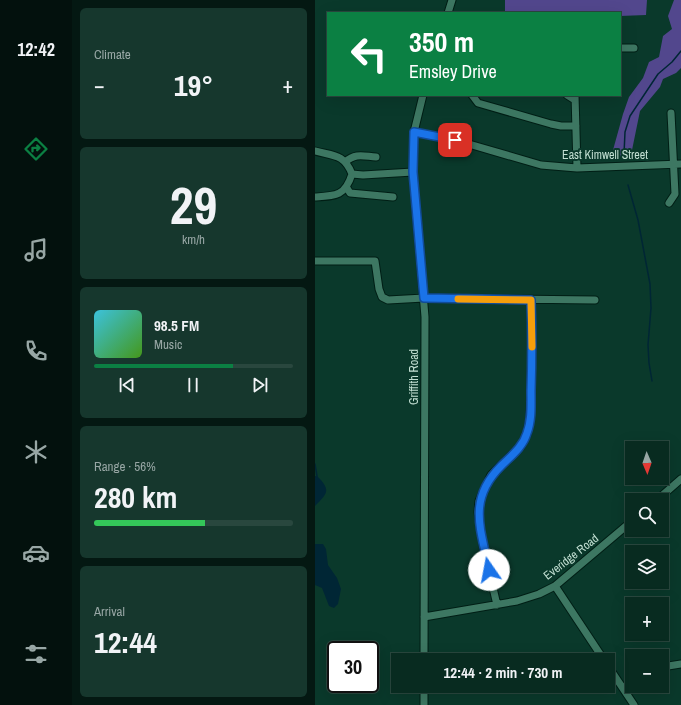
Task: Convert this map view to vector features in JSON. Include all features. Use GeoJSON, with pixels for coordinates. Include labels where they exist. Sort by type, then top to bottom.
{"type":"FeatureCollection","features":[{"type":"Feature","properties":{"kind":"street"},"geometry":{"type":"LineString","coordinates":[[448,12],[452,0]]}},
{"type":"Feature","properties":{"kind":"street"},"geometry":{"type":"LineString","coordinates":[[621,48],[634,48]]}},
{"type":"Feature","properties":{"kind":"street","name":"Griffith Road"},"geometry":{"type":"LineString","coordinates":[[423,96],[414,132],[413,172],[424,298],[424,653]]}},
{"type":"Feature","properties":{"kind":"street"},"geometry":{"type":"LineString","coordinates":[[473,96],[478,103],[551,124],[576,126]]}},
{"type":"Feature","properties":{"kind":"street"},"geometry":{"type":"LineString","coordinates":[[575,97],[577,168]]}},
{"type":"Feature","properties":{"kind":"street"},"geometry":{"type":"LineString","coordinates":[[669,203],[675,194],[677,165],[671,113]]}},
{"type":"Feature","properties":{"kind":"street","name":"East Kimwell Street"},"geometry":{"type":"LineString","coordinates":[[414,132],[455,140],[541,165],[577,168],[677,165]]}},
{"type":"Feature","properties":{"kind":"street"},"geometry":{"type":"LineString","coordinates":[[315,151],[342,158],[352,174],[347,188],[340,193],[315,197]]}},
{"type":"Feature","properties":{"kind":"street"},"geometry":{"type":"LineString","coordinates":[[345,162],[353,156],[361,155],[376,157]]}},
{"type":"Feature","properties":{"kind":"street"},"geometry":{"type":"LineString","coordinates":[[352,174],[363,175],[413,172]]}},
{"type":"Feature","properties":{"kind":"street"},"geometry":{"type":"LineString","coordinates":[[347,188],[350,193],[393,198]]}},
{"type":"Feature","properties":{"kind":"street"},"geometry":{"type":"LineString","coordinates":[[315,260],[375,261],[379,289],[382,297],[388,300],[424,298],[595,300]]}},
{"type":"Feature","properties":{"kind":"street"},"geometry":{"type":"LineString","coordinates":[[497,605],[482,538],[478,512],[481,496],[491,475],[521,446],[527,434],[530,419],[532,349],[531,300]]}},
{"type":"Feature","properties":{"kind":"street"},"geometry":{"type":"LineString","coordinates":[[665,493],[681,479]]}},
{"type":"Feature","properties":{"kind":"street","name":"Everidge Road"},"geometry":{"type":"LineString","coordinates":[[424,617],[497,605],[539,594],[555,586],[625,527]]}},
{"type":"Feature","properties":{"kind":"street"},"geometry":{"type":"LineString","coordinates":[[555,586],[599,653]]}},
{"type":"Feature","properties":{"kind":"street"},"geometry":{"type":"LineString","coordinates":[[669,666],[681,664]]}},
{"type":"Feature","properties":{"kind":"street"},"geometry":{"type":"LineString","coordinates":[[615,676],[634,705]]}},
{"type":"Feature","properties":{"kind":"street"},"geometry":{"type":"LineString","coordinates":[[424,693],[424,705]]}},
{"type":"Feature","properties":{"kind":"shaded area"},"geometry":{"type":"Polygon","coordinates":[[[505,0],[647,0],[646,15],[621,16],[621,12],[505,12],[505,0]]]}},
{"type":"Feature","properties":{"kind":"shaded area"},"geometry":{"type":"Polygon","coordinates":[[[674,0],[681,0],[681,68],[676,73],[663,79],[660,87],[640,111],[631,155],[617,157],[613,150],[629,97],[643,78],[649,62],[659,57],[663,36],[672,29],[668,16],[674,0]]]}},
{"type":"Feature","properties":{"kind":"water"},"geometry":{"type":"Polygon","coordinates":[[[315,476],[317,476],[324,485],[326,491],[323,498],[315,506],[315,476]]]}},
{"type":"Feature","properties":{"kind":"water"},"geometry":{"type":"Polygon","coordinates":[[[315,544],[323,544],[326,549],[328,565],[337,578],[341,589],[338,604],[334,608],[329,606],[322,588],[315,585],[315,544]]]}},
{"type":"Feature","properties":{"kind":"waterway"},"geometry":{"type":"LineString","coordinates":[[624,154],[625,132],[630,116],[658,74],[672,62],[681,51]]}},
{"type":"Feature","properties":{"kind":"waterway"},"geometry":{"type":"LineString","coordinates":[[628,185],[638,220],[650,284],[651,308],[648,345],[652,381]]}},
{"type":"Feature","properties":{"kind":"waterway"},"geometry":{"type":"LineString","coordinates":[[315,464],[317,476],[315,479]]}},
{"type":"Feature","properties":{"kind":"slow traffic"},"geometry":{"type":"LineString","coordinates":[[458,299],[531,300],[532,347]]}},
{"type":"Feature","properties":{"kind":"route"},"geometry":{"type":"LineString","coordinates":[[455,140],[414,132],[413,172],[424,298],[531,300],[532,349],[530,419],[527,434],[521,446],[491,475],[479,501],[479,524],[489,570]]}}]}
